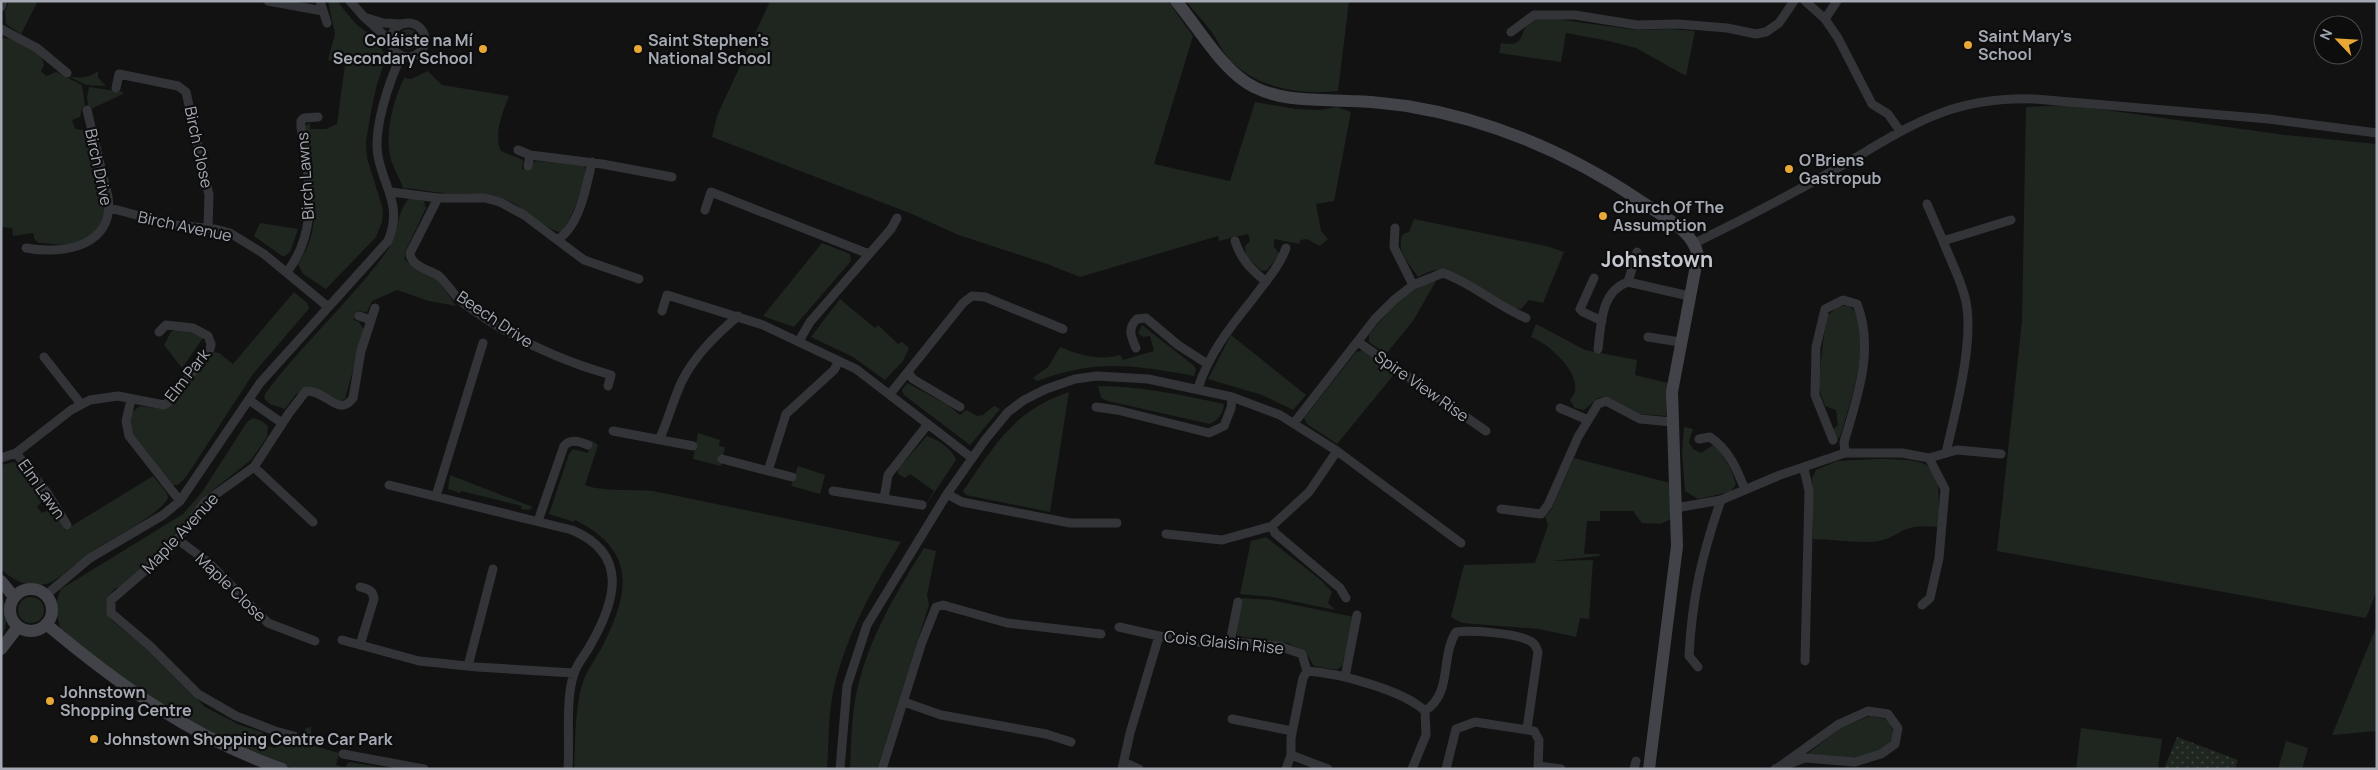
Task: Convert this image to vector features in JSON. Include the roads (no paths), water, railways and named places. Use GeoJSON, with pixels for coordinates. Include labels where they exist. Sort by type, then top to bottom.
{"type":"FeatureCollection","features":[{"type":"Feature","properties":{"kind":"street"},"geometry":{"type":"LineString","coordinates":[[1,7],[3,1]]}},
{"type":"Feature","properties":{"kind":"street"},"geometry":{"type":"LineString","coordinates":[[268,1],[323,11]]}},
{"type":"Feature","properties":{"kind":"street"},"geometry":{"type":"LineString","coordinates":[[320,1],[326,23]]}},
{"type":"Feature","properties":{"kind":"street"},"geometry":{"type":"LineString","coordinates":[[350,1],[364,17],[386,37],[392,48],[401,56],[412,57],[418,55],[424,46],[424,34],[418,26],[408,23],[383,23],[364,17]]}},
{"type":"Feature","properties":{"kind":"street"},"geometry":{"type":"LineString","coordinates":[[1176,1],[1222,62],[1237,77],[1254,87],[1281,96],[1407,106],[1461,118],[1509,132],[1566,156],[1603,176],[1682,230],[1695,243],[1698,255],[1672,392],[1677,546],[1649,769]]}},
{"type":"Feature","properties":{"kind":"street"},"geometry":{"type":"LineString","coordinates":[[1512,32],[1534,15],[1575,15],[1637,25],[1678,24],[1727,28],[1756,34],[1766,32],[1779,23],[1794,1]]}},
{"type":"Feature","properties":{"kind":"street"},"geometry":{"type":"LineString","coordinates":[[1805,1],[1825,18],[1838,38],[1872,104],[1888,114],[1900,131]]}},
{"type":"Feature","properties":{"kind":"street"},"geometry":{"type":"LineString","coordinates":[[1825,18],[1837,1]]}},
{"type":"Feature","properties":{"kind":"street"},"geometry":{"type":"LineString","coordinates":[[392,48],[391,37],[401,24]]}},
{"type":"Feature","properties":{"kind":"street"},"geometry":{"type":"LineString","coordinates":[[1,29],[37,48],[67,73]]}},
{"type":"Feature","properties":{"kind":"street"},"geometry":{"type":"LineString","coordinates":[[46,595],[90,558],[163,515],[180,501],[260,382],[388,241],[394,215],[391,192],[378,156],[378,134],[390,81],[401,56]]}},
{"type":"Feature","properties":{"kind":"street","name":"Birch Close"},"geometry":{"type":"LineString","coordinates":[[116,88],[119,74],[178,86],[186,92],[209,195],[208,228]]}},
{"type":"Feature","properties":{"kind":"street"},"geometry":{"type":"LineString","coordinates":[[1695,243],[1771,206],[1927,117],[1957,106],[2006,98],[2269,119],[2377,133]]}},
{"type":"Feature","properties":{"kind":"street","name":"Birch Drive"},"geometry":{"type":"LineString","coordinates":[[26,248],[36,250],[68,248],[88,243],[102,232],[110,208],[88,110]]}},
{"type":"Feature","properties":{"kind":"street","name":"Birch Lawns"},"geometry":{"type":"LineString","coordinates":[[286,272],[302,249],[309,222],[306,156],[301,121],[304,118],[318,117]]}},
{"type":"Feature","properties":{"kind":"street"},"geometry":{"type":"LineString","coordinates":[[518,150],[530,155],[592,162],[672,177]]}},
{"type":"Feature","properties":{"kind":"street"},"geometry":{"type":"LineString","coordinates":[[528,166],[530,155]]}},
{"type":"Feature","properties":{"kind":"street"},"geometry":{"type":"LineString","coordinates":[[558,240],[568,231],[574,221],[592,162]]}},
{"type":"Feature","properties":{"kind":"street"},"geometry":{"type":"LineString","coordinates":[[391,192],[438,198],[485,198],[500,202],[524,215],[584,260],[639,279]]}},
{"type":"Feature","properties":{"kind":"street"},"geometry":{"type":"LineString","coordinates":[[705,210],[711,192],[869,254]]}},
{"type":"Feature","properties":{"kind":"street","name":"Beech Drive"},"geometry":{"type":"LineString","coordinates":[[438,198],[410,254],[413,262],[440,277],[463,302],[533,345],[571,363],[611,375],[608,386]]}},
{"type":"Feature","properties":{"kind":"street"},"geometry":{"type":"LineString","coordinates":[[1927,204],[1965,296],[1968,329],[1963,370],[1946,452]]}},
{"type":"Feature","properties":{"kind":"street","name":"Birch Avenue"},"geometry":{"type":"LineString","coordinates":[[110,208],[174,225],[208,228],[230,233],[242,239],[286,272],[327,306]]}},
{"type":"Feature","properties":{"kind":"street"},"geometry":{"type":"LineString","coordinates":[[799,341],[810,322],[891,229],[897,218]]}},
{"type":"Feature","properties":{"kind":"street"},"geometry":{"type":"LineString","coordinates":[[1943,241],[2011,220]]}},
{"type":"Feature","properties":{"kind":"street"},"geometry":{"type":"LineString","coordinates":[[1395,228],[1394,246],[1413,285]]}},
{"type":"Feature","properties":{"kind":"street"},"geometry":{"type":"LineString","coordinates":[[1235,241],[1240,256],[1266,282]]}},
{"type":"Feature","properties":{"kind":"street"},"geometry":{"type":"LineString","coordinates":[[1198,388],[1206,363],[1281,262],[1286,248]]}},
{"type":"Feature","properties":{"kind":"street"},"geometry":{"type":"LineString","coordinates":[[1628,282],[1637,252]]}},
{"type":"Feature","properties":{"kind":"street"},"geometry":{"type":"LineString","coordinates":[[1294,423],[1375,319],[1413,285],[1443,273],[1455,277],[1501,306],[1526,318]]}},
{"type":"Feature","properties":{"kind":"street"},"geometry":{"type":"LineString","coordinates":[[1594,278],[1580,308],[1583,312],[1602,321]]}},
{"type":"Feature","properties":{"kind":"street"},"geometry":{"type":"LineString","coordinates":[[1598,349],[1602,321],[1610,292],[1628,282],[1689,296]]}},
{"type":"Feature","properties":{"kind":"street"},"geometry":{"type":"LineString","coordinates":[[662,311],[667,295],[738,316],[799,341],[856,369],[972,458]]}},
{"type":"Feature","properties":{"kind":"street"},"geometry":{"type":"LineString","coordinates":[[890,394],[963,303],[972,296],[985,297],[1063,329]]}},
{"type":"Feature","properties":{"kind":"street"},"geometry":{"type":"LineString","coordinates":[[1833,440],[1815,395],[1816,347],[1825,309],[1843,300],[1857,304],[1863,320],[1865,359],[1844,442],[1845,453]]}},
{"type":"Feature","properties":{"kind":"street"},"geometry":{"type":"LineString","coordinates":[[359,316],[371,320],[375,308]]}},
{"type":"Feature","properties":{"kind":"street"},"geometry":{"type":"LineString","coordinates":[[659,440],[682,382],[695,360],[720,331],[738,316]]}},
{"type":"Feature","properties":{"kind":"street"},"geometry":{"type":"LineString","coordinates":[[1136,348],[1131,338],[1131,326],[1137,319],[1146,318],[1178,345],[1206,363]]}},
{"type":"Feature","properties":{"kind":"street","name":"Maple Avenue"},"geometry":{"type":"LineString","coordinates":[[294,736],[236,716],[198,694],[149,645],[111,613],[111,600],[133,583],[177,540],[205,502],[254,467],[282,423],[306,391],[320,393],[336,404],[343,406],[349,404],[353,398],[361,351],[371,320]]}},
{"type":"Feature","properties":{"kind":"street","name":"Elm Park"},"geometry":{"type":"LineString","coordinates":[[1,458],[16,452],[81,404],[110,396],[158,405],[170,401],[210,349],[211,344],[208,336],[194,328],[166,326],[159,332]]}},
{"type":"Feature","properties":{"kind":"street"},"geometry":{"type":"LineString","coordinates":[[1648,337],[1680,342]]}},
{"type":"Feature","properties":{"kind":"street","name":"Spire View Rise"},"geometry":{"type":"LineString","coordinates":[[1358,342],[1486,431]]}},
{"type":"Feature","properties":{"kind":"street"},"geometry":{"type":"LineString","coordinates":[[436,496],[483,343]]}},
{"type":"Feature","properties":{"kind":"street"},"geometry":{"type":"LineString","coordinates":[[44,358],[81,404]]}},
{"type":"Feature","properties":{"kind":"street"},"geometry":{"type":"LineString","coordinates":[[768,471],[786,414],[834,370],[839,361]]}},
{"type":"Feature","properties":{"kind":"street"},"geometry":{"type":"LineString","coordinates":[[908,372],[913,379],[960,407]]}},
{"type":"Feature","properties":{"kind":"street"},"geometry":{"type":"LineString","coordinates":[[840,769],[847,686],[867,625],[947,494],[1008,412],[1033,395],[1060,383],[1085,377],[1109,376],[1148,379],[1198,388],[1248,402],[1294,423],[1337,451],[1461,543]]}},
{"type":"Feature","properties":{"kind":"street"},"geometry":{"type":"LineString","coordinates":[[1096,407],[1209,433],[1224,426],[1231,408],[1232,397]]}},
{"type":"Feature","properties":{"kind":"street"},"geometry":{"type":"LineString","coordinates":[[131,400],[126,421],[129,436],[180,501]]}},
{"type":"Feature","properties":{"kind":"street"},"geometry":{"type":"LineString","coordinates":[[249,400],[282,423]]}},
{"type":"Feature","properties":{"kind":"street"},"geometry":{"type":"LineString","coordinates":[[1501,509],[1541,514],[1548,505],[1588,420],[1598,404],[1606,401],[1640,419],[1672,422]]}},
{"type":"Feature","properties":{"kind":"street"},"geometry":{"type":"LineString","coordinates":[[1560,408],[1588,420]]}},
{"type":"Feature","properties":{"kind":"street"},"geometry":{"type":"LineString","coordinates":[[884,499],[888,475],[928,424]]}},
{"type":"Feature","properties":{"kind":"street"},"geometry":{"type":"LineString","coordinates":[[613,431],[693,446]]}},
{"type":"Feature","properties":{"kind":"street"},"geometry":{"type":"LineString","coordinates":[[1699,439],[1710,437],[1720,443],[1734,464],[1745,490]]}},
{"type":"Feature","properties":{"kind":"street"},"geometry":{"type":"LineString","coordinates":[[538,522],[564,446],[574,441],[588,445]]}},
{"type":"Feature","properties":{"kind":"street"},"geometry":{"type":"LineString","coordinates":[[1676,508],[1721,500],[1780,475],[1804,469],[1845,453],[1902,453],[1929,458],[1957,450],[2001,454]]}},
{"type":"Feature","properties":{"kind":"street"},"geometry":{"type":"LineString","coordinates":[[1166,534],[1222,540],[1272,526],[1308,492],[1337,451]]}},
{"type":"Feature","properties":{"kind":"street","name":"Elm Lawn"},"geometry":{"type":"LineString","coordinates":[[16,452],[48,494],[67,525]]}},
{"type":"Feature","properties":{"kind":"street"},"geometry":{"type":"LineString","coordinates":[[1922,605],[1930,598],[1939,558],[1945,489],[1929,458]]}},
{"type":"Feature","properties":{"kind":"street"},"geometry":{"type":"LineString","coordinates":[[722,459],[792,477]]}},
{"type":"Feature","properties":{"kind":"street"},"geometry":{"type":"LineString","coordinates":[[254,467],[312,522]]}},
{"type":"Feature","properties":{"kind":"street"},"geometry":{"type":"LineString","coordinates":[[1804,469],[1809,491],[1805,661]]}},
{"type":"Feature","properties":{"kind":"street"},"geometry":{"type":"LineString","coordinates":[[389,485],[582,534],[599,547],[610,563],[613,584],[609,607],[574,673],[570,694],[568,769]]}},
{"type":"Feature","properties":{"kind":"street"},"geometry":{"type":"LineString","coordinates":[[833,491],[922,505]]}},
{"type":"Feature","properties":{"kind":"street"},"geometry":{"type":"LineString","coordinates":[[947,494],[962,502],[1070,523],[1117,524]]}},
{"type":"Feature","properties":{"kind":"street"},"geometry":{"type":"LineString","coordinates":[[1698,667],[1689,656],[1690,626],[1698,572],[1721,500]]}},
{"type":"Feature","properties":{"kind":"street"},"geometry":{"type":"LineString","coordinates":[[1272,526],[1275,533],[1340,588],[1346,598]]}},
{"type":"Feature","properties":{"kind":"street","name":"Maple Close"},"geometry":{"type":"LineString","coordinates":[[177,540],[209,563],[268,623],[315,641]]}},
{"type":"Feature","properties":{"kind":"street"},"geometry":{"type":"LineString","coordinates":[[468,666],[493,569]]}},
{"type":"Feature","properties":{"kind":"street"},"geometry":{"type":"LineString","coordinates":[[1,581],[14,597]]}},
{"type":"Feature","properties":{"kind":"street"},"geometry":{"type":"LineString","coordinates":[[360,587],[370,590],[373,593],[374,599],[360,645]]}},
{"type":"Feature","properties":{"kind":"street"},"geometry":{"type":"LineString","coordinates":[[30,588],[46,595],[52,611],[46,624],[32,631],[18,627],[12,621],[9,610],[14,597],[22,590],[30,588]]}},
{"type":"Feature","properties":{"kind":"street"},"geometry":{"type":"LineString","coordinates":[[1230,642],[1238,602]]}},
{"type":"Feature","properties":{"kind":"street"},"geometry":{"type":"LineString","coordinates":[[882,769],[922,642],[936,607],[943,605],[1007,624],[1092,631],[1101,634]]}},
{"type":"Feature","properties":{"kind":"street"},"geometry":{"type":"LineString","coordinates":[[1345,677],[1357,615]]}},
{"type":"Feature","properties":{"kind":"street"},"geometry":{"type":"LineString","coordinates":[[46,624],[108,675],[178,721],[233,750],[282,769]]}},
{"type":"Feature","properties":{"kind":"street","name":"Cois Glaisin Rise"},"geometry":{"type":"LineString","coordinates":[[1119,626],[1158,636],[1218,644],[1230,642],[1256,643],[1292,649],[1302,654],[1307,671]]}},
{"type":"Feature","properties":{"kind":"street"},"geometry":{"type":"LineString","coordinates":[[1,649],[18,627]]}},
{"type":"Feature","properties":{"kind":"street"},"geometry":{"type":"LineString","coordinates":[[1425,712],[1438,700],[1444,686],[1451,640],[1456,632],[1470,630],[1527,639],[1536,645],[1538,652],[1527,729]]}},
{"type":"Feature","properties":{"kind":"street"},"geometry":{"type":"LineString","coordinates":[[1139,769],[1123,765],[1130,733],[1158,636]]}},
{"type":"Feature","properties":{"kind":"street"},"geometry":{"type":"LineString","coordinates":[[342,640],[419,661],[574,673]]}},
{"type":"Feature","properties":{"kind":"street"},"geometry":{"type":"LineString","coordinates":[[1286,769],[1291,755],[1292,731],[1303,678],[1307,671],[1345,677],[1378,687],[1417,703],[1425,712],[1426,735],[1412,769]]}},
{"type":"Feature","properties":{"kind":"street"},"geometry":{"type":"LineString","coordinates":[[904,702],[942,715],[1046,734],[1071,742]]}},
{"type":"Feature","properties":{"kind":"street"},"geometry":{"type":"LineString","coordinates":[[1868,711],[1888,714],[1898,728],[1895,744],[1881,754],[1855,762],[1805,758],[1777,768],[1839,724],[1868,711]]}},
{"type":"Feature","properties":{"kind":"street"},"geometry":{"type":"LineString","coordinates":[[1232,719],[1292,731]]}},
{"type":"Feature","properties":{"kind":"street"},"geometry":{"type":"LineString","coordinates":[[1446,769],[1456,729],[1475,722],[1534,731],[1539,740],[1538,767],[1561,769]]}},
{"type":"Feature","properties":{"kind":"street"},"geometry":{"type":"LineString","coordinates":[[343,754],[424,769]]}},
{"type":"Feature","properties":{"kind":"street"},"geometry":{"type":"LineString","coordinates":[[1291,755],[1328,769]]}},
{"type":"Feature","properties":{"kind":"place","name":"Saint Mary's School"},"geometry":{"type":"Point","coordinates":[1968,45]}},
{"type":"Feature","properties":{"kind":"place","name":"Coláiste na Mí Secondary School"},"geometry":{"type":"Point","coordinates":[483,49]}},
{"type":"Feature","properties":{"kind":"place","name":"Saint Stephen's National School"},"geometry":{"type":"Point","coordinates":[638,49]}},
{"type":"Feature","properties":{"kind":"place","name":"O'Briens Gastropub"},"geometry":{"type":"Point","coordinates":[1789,169]}},
{"type":"Feature","properties":{"kind":"place","name":"Church Of The Assumption"},"geometry":{"type":"Point","coordinates":[1603,216]}},
{"type":"Feature","properties":{"kind":"place","name":"Johnstown Shopping Centre"},"geometry":{"type":"Point","coordinates":[50,701]}},
{"type":"Feature","properties":{"kind":"place","name":"Johnstown Shopping Centre Car Park"},"geometry":{"type":"Point","coordinates":[94,739]}},
{"type":"Feature","properties":{"kind":"district","name":"Johnstown"},"geometry":{"type":"Point","coordinates":[1657,260]}}]}
